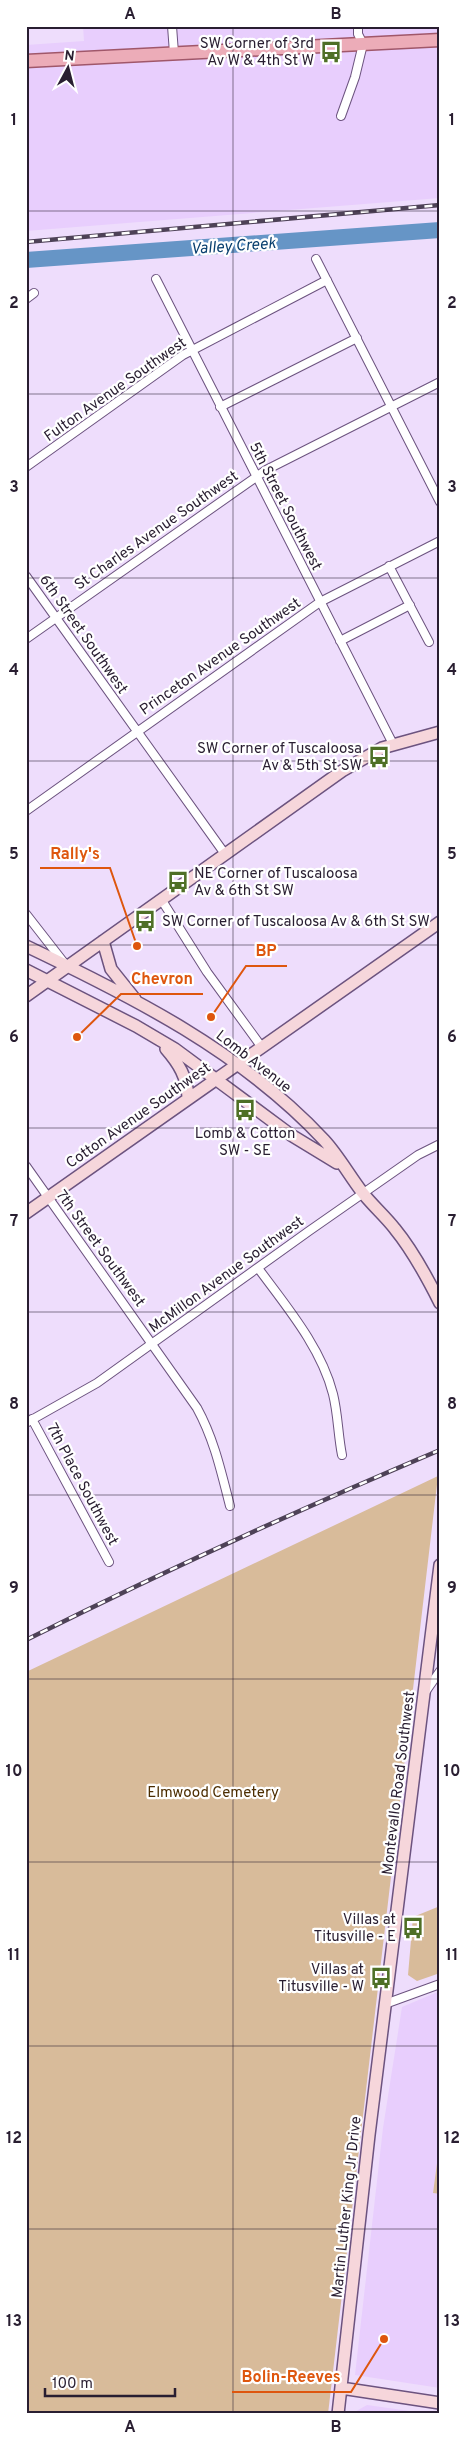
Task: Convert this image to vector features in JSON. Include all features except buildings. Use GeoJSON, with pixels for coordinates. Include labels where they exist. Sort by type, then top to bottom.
{"type":"FeatureCollection","features":[{"type":"Feature","properties":{"kind":"main road"},"geometry":{"type":"LineString","coordinates":[[26,61],[440,40]]}},
{"type":"Feature","properties":{"kind":"main road"},"geometry":{"type":"LineString","coordinates":[[26,996],[340,773],[367,756],[393,744],[440,732]]}},
{"type":"Feature","properties":{"kind":"main road","name":"Cotton Avenue Southwest"},"geometry":{"type":"LineString","coordinates":[[26,1213],[236,1063],[440,922]]}},
{"type":"Feature","properties":{"kind":"main road"},"geometry":{"type":"LineString","coordinates":[[103,941],[111,969],[139,1004]]}},
{"type":"Feature","properties":{"kind":"main road","name":"Lomb Avenue"},"geometry":{"type":"LineString","coordinates":[[26,946],[139,1004],[211,1045],[236,1063],[307,1123],[326,1142],[363,1194],[399,1235],[418,1262],[440,1303]]}},
{"type":"Feature","properties":{"kind":"main road","name":"Lomb Avenue"},"geometry":{"type":"LineString","coordinates":[[26,970],[159,1040],[215,1078],[291,1135],[341,1165]]}},
{"type":"Feature","properties":{"kind":"main road"},"geometry":{"type":"LineString","coordinates":[[159,1040],[179,1063],[187,1084],[188,1097]]}},
{"type":"Feature","properties":{"kind":"main road","name":"Montevallo Road Southwest"},"geometry":{"type":"LineString","coordinates":[[385,2004],[424,1695],[436,1628],[440,1566]]}},
{"type":"Feature","properties":{"kind":"main road","name":"Martin Luther King Jr Drive"},"geometry":{"type":"LineString","coordinates":[[338,2414],[385,2004]]}},
{"type":"Feature","properties":{"kind":"main road"},"geometry":{"type":"LineString","coordinates":[[341,2388],[440,2403]]}},
{"type":"Feature","properties":{"kind":"street"},"geometry":{"type":"LineString","coordinates":[[172,26],[174,53]]}},
{"type":"Feature","properties":{"kind":"street"},"geometry":{"type":"LineString","coordinates":[[341,116],[355,77],[363,44],[358,34],[358,26]]}},
{"type":"Feature","properties":{"kind":"street"},"geometry":{"type":"LineString","coordinates":[[316,259],[440,502]]}},
{"type":"Feature","properties":{"kind":"street","name":"5th Street Southwest"},"geometry":{"type":"LineString","coordinates":[[156,279],[393,744]]}},
{"type":"Feature","properties":{"kind":"street","name":"Fulton Avenue Southwest"},"geometry":{"type":"LineString","coordinates":[[26,468],[192,351],[327,280]]}},
{"type":"Feature","properties":{"kind":"street"},"geometry":{"type":"LineString","coordinates":[[26,299],[34,293]]}},
{"type":"Feature","properties":{"kind":"street"},"geometry":{"type":"LineString","coordinates":[[220,407],[356,338]]}},
{"type":"Feature","properties":{"kind":"street","name":"St Charles Avenue Southwest"},"geometry":{"type":"LineString","coordinates":[[26,639],[256,477],[440,382]]}},
{"type":"Feature","properties":{"kind":"street","name":"Princeton Avenue Southwest"},"geometry":{"type":"LineString","coordinates":[[26,811],[320,602],[440,541]]}},
{"type":"Feature","properties":{"kind":"street"},"geometry":{"type":"LineString","coordinates":[[389,566],[430,642]]}},
{"type":"Feature","properties":{"kind":"street","name":"6th Street Southwest"},"geometry":{"type":"LineString","coordinates":[[26,576],[225,854]]}},
{"type":"Feature","properties":{"kind":"street"},"geometry":{"type":"LineString","coordinates":[[340,641],[410,605]]}},
{"type":"Feature","properties":{"kind":"street"},"geometry":{"type":"LineString","coordinates":[[161,899],[207,972],[261,1046]]}},
{"type":"Feature","properties":{"kind":"street"},"geometry":{"type":"LineString","coordinates":[[26,914],[67,966]]}},
{"type":"Feature","properties":{"kind":"street","name":"McMillon Avenue Southwest"},"geometry":{"type":"LineString","coordinates":[[29,1421],[97,1383],[154,1345],[258,1268],[418,1155],[440,1144]]}},
{"type":"Feature","properties":{"kind":"street","name":"7th Street Southwest"},"geometry":{"type":"LineString","coordinates":[[26,1166],[183,1386],[210,1430],[230,1506]]}},
{"type":"Feature","properties":{"kind":"street"},"geometry":{"type":"LineString","coordinates":[[258,1268],[289,1309],[326,1373],[332,1393],[342,1455]]}},
{"type":"Feature","properties":{"kind":"street","name":"7th Place Southwest"},"geometry":{"type":"LineString","coordinates":[[29,1421],[110,1562]]}},
{"type":"Feature","properties":{"kind":"street"},"geometry":{"type":"LineString","coordinates":[[424,1695],[440,1671]]}},
{"type":"Feature","properties":{"kind":"street"},"geometry":{"type":"LineString","coordinates":[[385,2004],[440,1984]]}},
{"type":"Feature","properties":{"kind":"shaded area"},"geometry":{"type":"Polygon","coordinates":[[[83,26],[440,26],[440,198],[26,231],[26,45],[84,41],[83,26]]]}},
{"type":"Feature","properties":{"kind":"shaded area"},"geometry":{"type":"Polygon","coordinates":[[[440,1991],[440,2141],[433,2193],[440,2194],[440,2388],[355,2375],[383,2128],[402,2007],[440,1991]]]}},
{"type":"Feature","properties":{"kind":"shaded area"},"geometry":{"type":"Polygon","coordinates":[[[367,2405],[424,2413],[432,2414],[351,2414],[367,2405]]]}},
{"type":"Feature","properties":{"kind":"green space","name":"Elmwood Cemetery"},"geometry":{"type":"Polygon","coordinates":[[[438,1476],[328,2414],[26,2414],[26,1672],[438,1476]]]}},
{"type":"Feature","properties":{"kind":"green space"},"geometry":{"type":"Polygon","coordinates":[[[440,1906],[440,1973],[417,1981],[408,1975],[413,1917],[440,1906]]]}},
{"type":"Feature","properties":{"kind":"green space"},"geometry":{"type":"Polygon","coordinates":[[[440,2141],[440,2194],[433,2193],[440,2141]]]}},
{"type":"Feature","properties":{"kind":"waterway","name":"Valley Creek"},"geometry":{"type":"LineString","coordinates":[[26,260],[440,230]]}},
{"type":"Feature","properties":{"kind":"railway"},"geometry":{"type":"LineString","coordinates":[[26,242],[440,205]]}},
{"type":"Feature","properties":{"kind":"railway"},"geometry":{"type":"LineString","coordinates":[[26,1640],[232,1542],[440,1450]]}},
{"type":"Feature","properties":{"kind":"place","name":"SW Corner of 3rd Av W & 4th St W"},"geometry":{"type":"Point","coordinates":[331,52]}},
{"type":"Feature","properties":{"kind":"place","name":"SW Corner of Tuscaloosa Av & 5th St SW"},"geometry":{"type":"Point","coordinates":[379,757]}},
{"type":"Feature","properties":{"kind":"place","name":"NE Corner of Tuscaloosa Av & 6th St SW"},"geometry":{"type":"Point","coordinates":[178,882]}},
{"type":"Feature","properties":{"kind":"place","name":"SW Corner of Tuscaloosa Av & 6th St SW"},"geometry":{"type":"Point","coordinates":[145,921]}},
{"type":"Feature","properties":{"kind":"place","name":"Rally's"},"geometry":{"type":"Point","coordinates":[137,946]}},
{"type":"Feature","properties":{"kind":"place","name":"BP"},"geometry":{"type":"Point","coordinates":[211,1017]}},
{"type":"Feature","properties":{"kind":"place","name":"Chevron"},"geometry":{"type":"Point","coordinates":[77,1037]}},
{"type":"Feature","properties":{"kind":"place","name":"Lomb & Cotton SW - SE"},"geometry":{"type":"Point","coordinates":[245,1110]}},
{"type":"Feature","properties":{"kind":"place","name":"Villas at Titusville - E"},"geometry":{"type":"Point","coordinates":[413,1928]}},
{"type":"Feature","properties":{"kind":"place","name":"Villas at Titusville - W"},"geometry":{"type":"Point","coordinates":[381,1978]}},
{"type":"Feature","properties":{"kind":"place","name":"Bolin-Reeves"},"geometry":{"type":"Point","coordinates":[384,2339]}}]}
